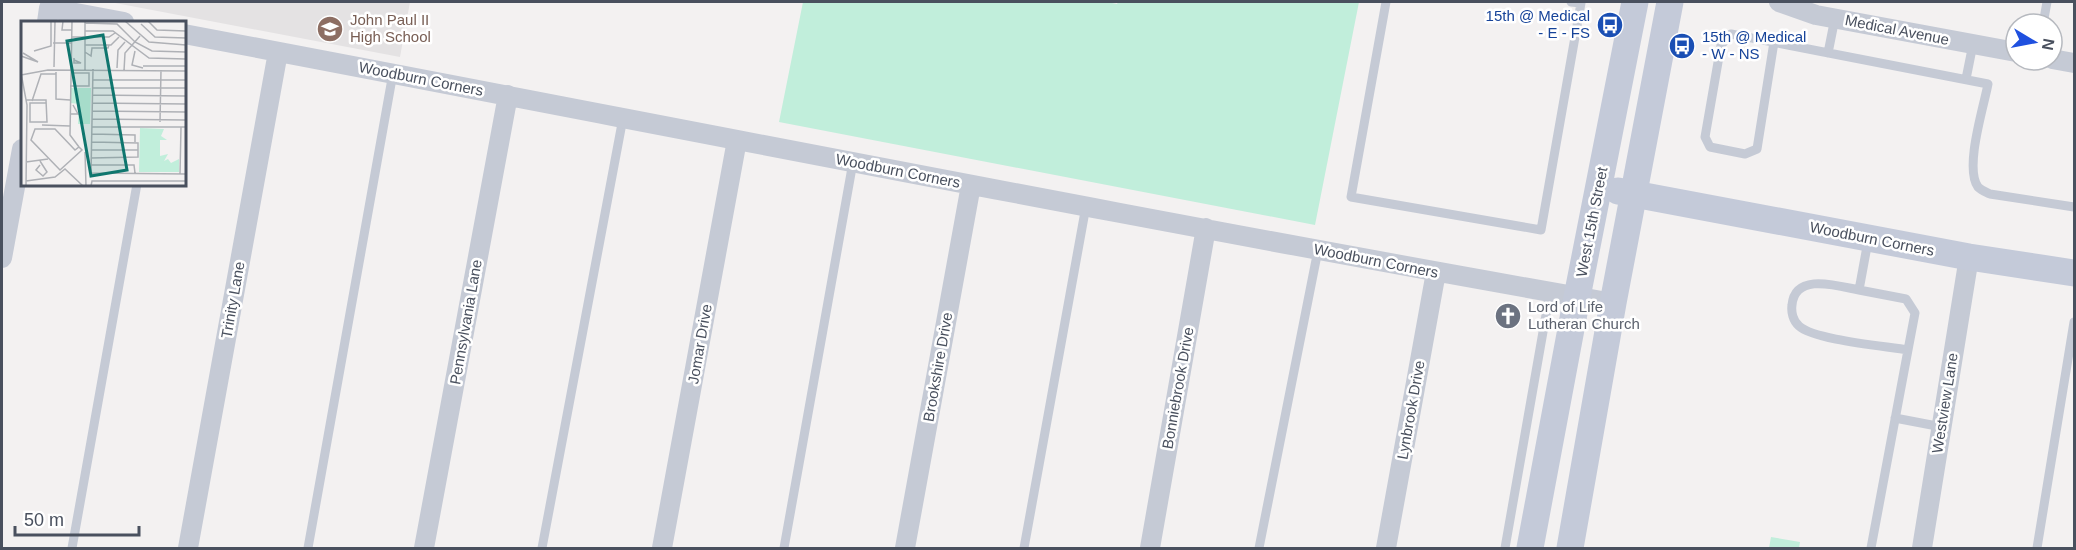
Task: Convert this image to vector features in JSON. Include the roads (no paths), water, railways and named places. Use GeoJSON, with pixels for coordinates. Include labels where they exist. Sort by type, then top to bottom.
{"type":"FeatureCollection","features":[{"type":"Feature","properties":{"kind":"main road","name":"West 15th Street"},"geometry":{"type":"LineString","coordinates":[[1530,549],[1635,2]]}},
{"type":"Feature","properties":{"kind":"main road"},"geometry":{"type":"LineString","coordinates":[[1570,549],[1612,303],[1670,2]]}},
{"type":"Feature","properties":{"kind":"main road","name":"Woodburn Corners"},"geometry":{"type":"LineString","coordinates":[[1599,186],[1868,239],[2074,273]]}},
{"type":"Feature","properties":{"kind":"street","name":"Medical Avenue"},"geometry":{"type":"LineString","coordinates":[[1779,2],[1816,15],[2004,50]]}},
{"type":"Feature","properties":{"kind":"street"},"geometry":{"type":"LineString","coordinates":[[48,15],[113,21]]}},
{"type":"Feature","properties":{"kind":"street","name":"Woodburn Corners"},"geometry":{"type":"LineString","coordinates":[[186,34],[971,185],[1612,303]]}},
{"type":"Feature","properties":{"kind":"street","name":"Trinity Lane"},"geometry":{"type":"LineString","coordinates":[[188,549],[278,52]]}},
{"type":"Feature","properties":{"kind":"street","name":"Pennsylvania Lane"},"geometry":{"type":"LineString","coordinates":[[424,549],[508,95]]}},
{"type":"Feature","properties":{"kind":"street","name":"Jomar Drive"},"geometry":{"type":"LineString","coordinates":[[662,549],[737,140]]}},
{"type":"Feature","properties":{"kind":"street"},"geometry":{"type":"LineString","coordinates":[[2,258],[21,154]]}},
{"type":"Feature","properties":{"kind":"street","name":"Brookshire Drive"},"geometry":{"type":"LineString","coordinates":[[905,549],[971,185]]}},
{"type":"Feature","properties":{"kind":"street","name":"Bonniebrook Drive"},"geometry":{"type":"LineString","coordinates":[[1150,549],[1206,228]]}},
{"type":"Feature","properties":{"kind":"street","name":"Westview Lane"},"geometry":{"type":"LineString","coordinates":[[1922,549],[1969,257]]}},
{"type":"Feature","properties":{"kind":"street","name":"Lynbrook Drive"},"geometry":{"type":"LineString","coordinates":[[1386,549],[1436,272]]}},
{"type":"Feature","properties":{"kind":"lane"},"geometry":{"type":"LineString","coordinates":[[1386,2],[1350,197],[1541,230],[1581,3],[1571,2]]}},
{"type":"Feature","properties":{"kind":"lane"},"geometry":{"type":"LineString","coordinates":[[1828,53],[1835,18]]}},
{"type":"Feature","properties":{"kind":"lane"},"geometry":{"type":"LineString","coordinates":[[1774,42],[1757,149],[1745,154],[1710,147],[1705,137],[1721,45],[1731,34],[1774,42],[1988,84],[1972,164],[1974,179],[1979,189],[1990,194],[2074,207]]}},
{"type":"Feature","properties":{"kind":"lane"},"geometry":{"type":"LineString","coordinates":[[1966,80],[1973,44]]}},
{"type":"Feature","properties":{"kind":"lane"},"geometry":{"type":"LineString","coordinates":[[308,549],[393,73]]}},
{"type":"Feature","properties":{"kind":"lane"},"geometry":{"type":"LineString","coordinates":[[542,549],[622,117]]}},
{"type":"Feature","properties":{"kind":"lane"},"geometry":{"type":"LineString","coordinates":[[784,549],[853,162]]}},
{"type":"Feature","properties":{"kind":"lane"},"geometry":{"type":"LineString","coordinates":[[72,549],[137,186]]}},
{"type":"Feature","properties":{"kind":"lane"},"geometry":{"type":"LineString","coordinates":[[1024,549],[1086,206]]}},
{"type":"Feature","properties":{"kind":"lane"},"geometry":{"type":"LineString","coordinates":[[1859,290],[1868,239]]}},
{"type":"Feature","properties":{"kind":"lane"},"geometry":{"type":"LineString","coordinates":[[1259,549],[1318,250]]}},
{"type":"Feature","properties":{"kind":"lane"},"geometry":{"type":"LineString","coordinates":[[1872,549],[1915,313],[1906,299],[1816,282],[1803,286],[1792,303],[1792,317],[1799,326],[1813,334],[1908,350]]}},
{"type":"Feature","properties":{"kind":"lane"},"geometry":{"type":"LineString","coordinates":[[1505,549],[1550,292]]}},
{"type":"Feature","properties":{"kind":"lane"},"geometry":{"type":"LineString","coordinates":[[2037,549],[2074,322]]}},
{"type":"Feature","properties":{"kind":"lane"},"geometry":{"type":"LineString","coordinates":[[1895,418],[1942,427]]}},
{"type":"Feature","properties":{"kind":"place","name":"15th @ Medical - E - FS"},"geometry":{"type":"Point","coordinates":[1610,25]}},
{"type":"Feature","properties":{"kind":"place","name":"John Paul II High School"},"geometry":{"type":"Point","coordinates":[330,29]}},
{"type":"Feature","properties":{"kind":"place","name":"15th @ Medical - W - NS"},"geometry":{"type":"Point","coordinates":[1682,46]}},
{"type":"Feature","properties":{"kind":"place","name":"Lord of Life Lutheran Church"},"geometry":{"type":"Point","coordinates":[1508,316]}}]}
